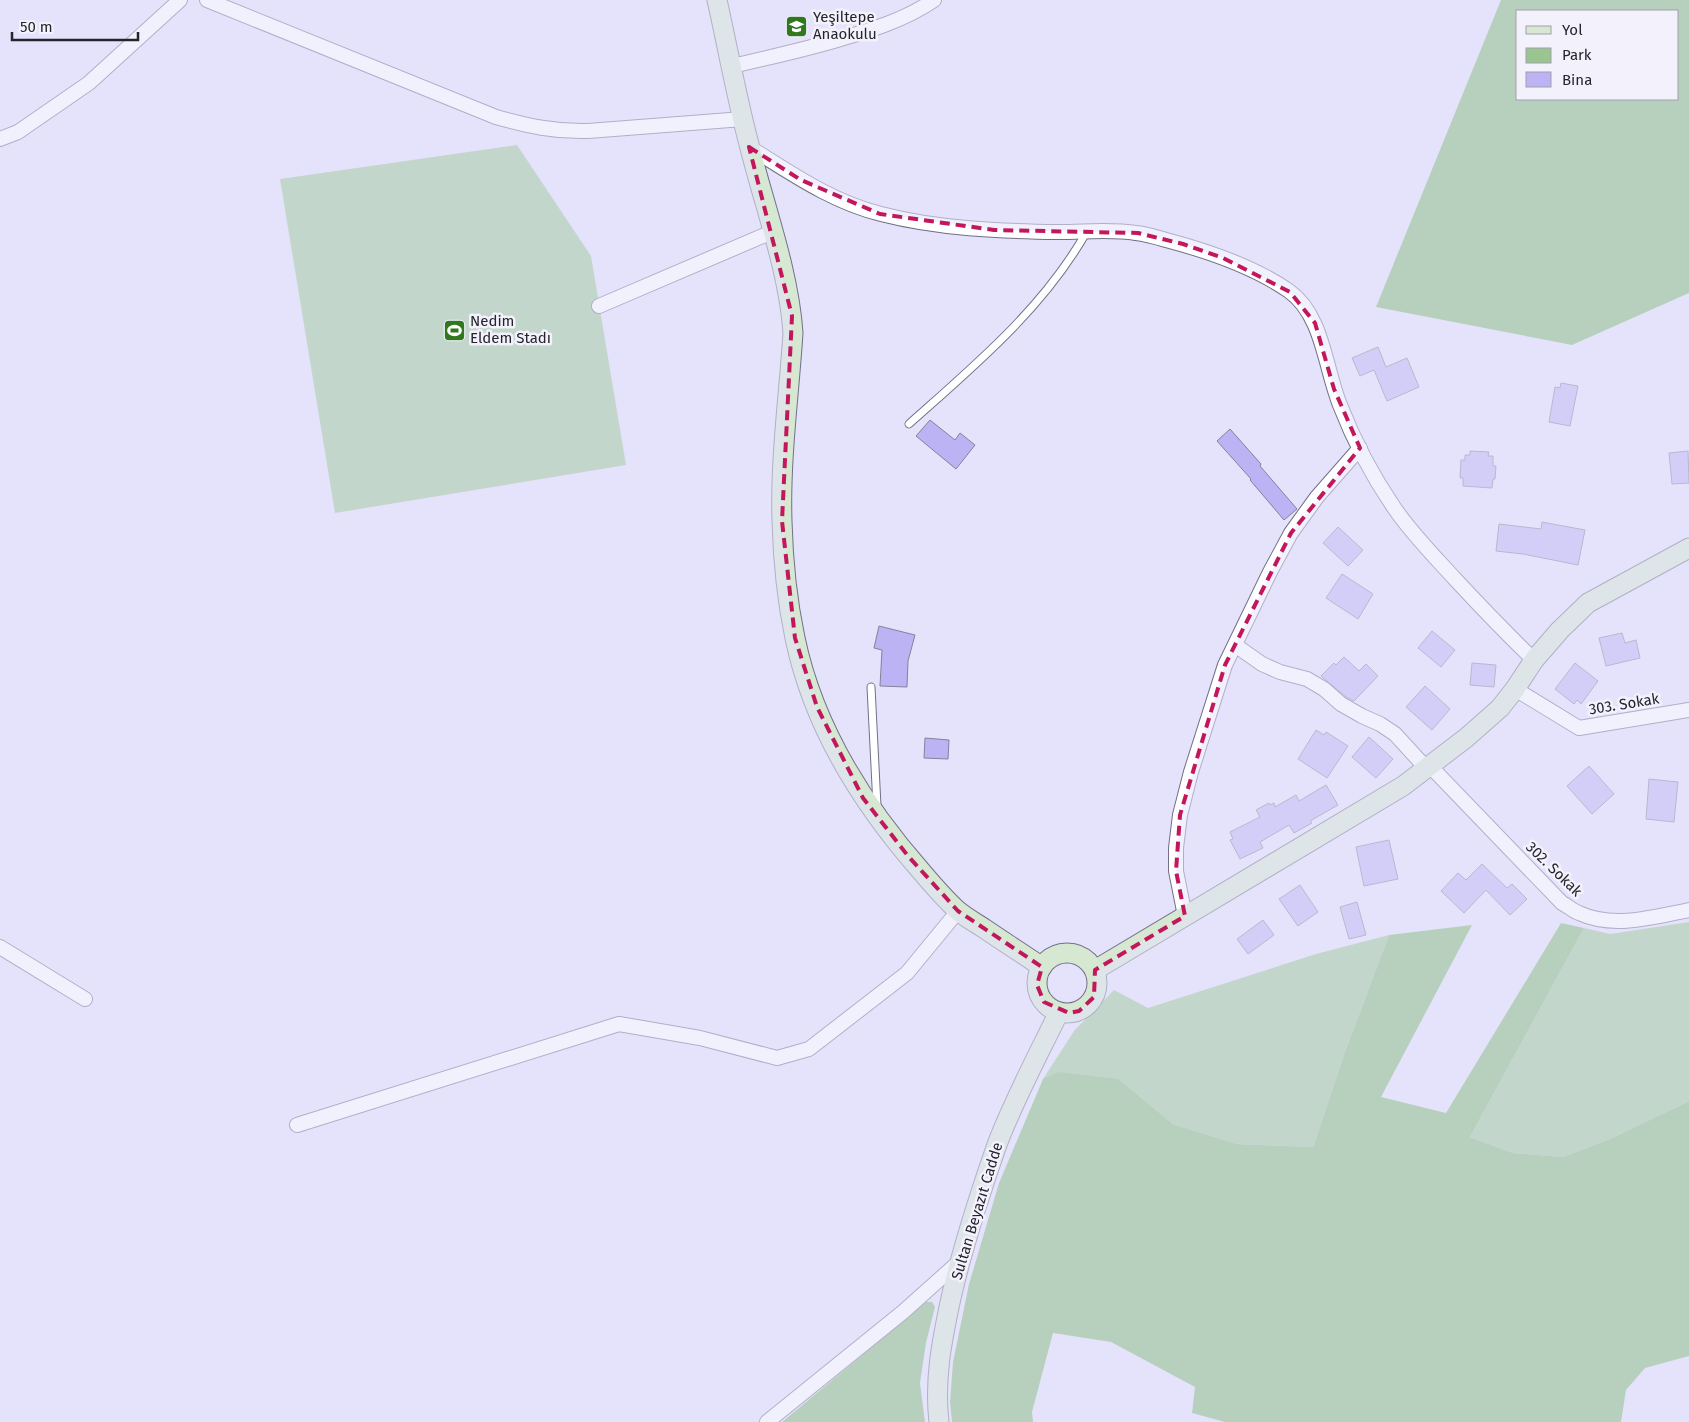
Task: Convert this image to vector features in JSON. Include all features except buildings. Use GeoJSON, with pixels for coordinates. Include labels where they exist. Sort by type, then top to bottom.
{"type":"FeatureCollection","features":[{"type":"Feature","properties":{"kind":"street"},"geometry":{"type":"LineString","coordinates":[[0,139],[18,132],[90,83],[180,0]]}},
{"type":"Feature","properties":{"kind":"street"},"geometry":{"type":"LineString","coordinates":[[207,0],[487,114],[534,128],[564,132],[743,120]]}},
{"type":"Feature","properties":{"kind":"street"},"geometry":{"type":"LineString","coordinates":[[717,0],[749,147],[788,290],[793,333],[783,476],[782,521],[788,601],[804,672],[833,742],[863,798],[877,818],[913,862],[958,911],[1042,967]]}},
{"type":"Feature","properties":{"kind":"street"},"geometry":{"type":"LineString","coordinates":[[732,66],[862,33],[907,16],[934,0]]}},
{"type":"Feature","properties":{"kind":"street"},"geometry":{"type":"LineString","coordinates":[[749,147],[801,180],[845,202],[880,214],[949,226],[994,230],[1138,233],[1183,244],[1223,258],[1264,277],[1290,292],[1304,306],[1315,323],[1334,390],[1344,415],[1376,480],[1396,511],[1421,543],[1489,617],[1534,660]]}},
{"type":"Feature","properties":{"kind":"street"},"geometry":{"type":"LineString","coordinates":[[600,306],[772,232]]}},
{"type":"Feature","properties":{"kind":"street"},"geometry":{"type":"LineString","coordinates":[[1185,916],[1176,872],[1176,848],[1180,815],[1191,772],[1225,665],[1291,533],[1317,497],[1360,448]]}},
{"type":"Feature","properties":{"kind":"street"},"geometry":{"type":"LineString","coordinates":[[1095,970],[1403,786],[1429,768],[1500,708],[1516,689],[1534,660],[1560,630],[1588,603],[1689,548]]}},
{"type":"Feature","properties":{"kind":"street","name":"302. Sokak"},"geometry":{"type":"LineString","coordinates":[[1235,645],[1262,664],[1280,672],[1307,679],[1324,689],[1341,704],[1395,734],[1562,903],[1578,913],[1604,920],[1620,920],[1689,910]]}},
{"type":"Feature","properties":{"kind":"street","name":"303. Sokak"},"geometry":{"type":"LineString","coordinates":[[1516,689],[1578,728],[1689,710]]}},
{"type":"Feature","properties":{"kind":"street"},"geometry":{"type":"LineString","coordinates":[[297,1125],[619,1024],[700,1038],[778,1058],[809,1049],[907,973],[958,911]]}},
{"type":"Feature","properties":{"kind":"street"},"geometry":{"type":"LineString","coordinates":[[0,947],[85,998]]}},
{"type":"Feature","properties":{"kind":"street"},"geometry":{"type":"LineString","coordinates":[[1068,953],[1083,958],[1095,970],[1097,988],[1094,997],[1088,1005],[1079,1011],[1060,1012],[1044,1002],[1039,994],[1037,985],[1038,975],[1042,967],[1053,956],[1068,953]]}},
{"type":"Feature","properties":{"kind":"street","name":"Sultan Beyazıt Cadde"},"geometry":{"type":"LineString","coordinates":[[939,1422],[936,1396],[939,1361],[960,1261],[998,1142],[1021,1089],[1060,1012]]}},
{"type":"Feature","properties":{"kind":"street"},"geometry":{"type":"LineString","coordinates":[[768,1422],[903,1312],[960,1261]]}},
{"type":"Feature","properties":{"kind":"lane"},"geometry":{"type":"LineString","coordinates":[[909,424],[1016,326],[1074,255],[1088,231]]}},
{"type":"Feature","properties":{"kind":"lane"},"geometry":{"type":"LineString","coordinates":[[870,687],[877,818]]}},
{"type":"Feature","properties":{"kind":"highlighted area"},"geometry":{"type":"Polygon","coordinates":[[[749,147],[801,180],[880,214],[994,230],[1138,233],[1183,244],[1223,258],[1290,292],[1315,323],[1334,389],[1360,448],[1291,533],[1225,665],[1180,815],[1176,871],[1185,916],[1095,970],[1094,997],[1079,1011],[1069,1013],[1044,1002],[1037,985],[1042,967],[958,911],[908,856],[863,798],[817,707],[795,638],[782,521],[792,316],[749,147]]]}},
{"type":"Feature","properties":{"kind":"green space"},"geometry":{"type":"Polygon","coordinates":[[[1501,0],[1689,0],[1689,293],[1572,345],[1376,307],[1501,0]]]}},
{"type":"Feature","properties":{"kind":"green space","name":"Nedim Eldem Stadı"},"geometry":{"type":"Polygon","coordinates":[[[517,145],[591,256],[626,465],[335,513],[280,179],[517,145]]]}},
{"type":"Feature","properties":{"kind":"green space"},"geometry":{"type":"Polygon","coordinates":[[[1689,922],[1689,1101],[1610,1139],[1563,1157],[1513,1153],[1470,1137],[1584,928],[1610,934],[1689,922]]]}},
{"type":"Feature","properties":{"kind":"green space"},"geometry":{"type":"Polygon","coordinates":[[[1561,923],[1584,928],[1470,1137],[1513,1153],[1563,1157],[1610,1139],[1689,1101],[1689,1356],[1645,1368],[1626,1390],[1621,1422],[1225,1422],[1192,1413],[1195,1387],[1111,1342],[1053,1333],[1032,1412],[1033,1422],[952,1422],[950,1402],[953,1362],[969,1284],[999,1183],[1043,1079],[1058,1072],[1119,1079],[1173,1124],[1237,1144],[1313,1147],[1345,1052],[1389,935],[1472,925],[1381,1097],[1446,1113],[1561,923]]]}},
{"type":"Feature","properties":{"kind":"green space"},"geometry":{"type":"Polygon","coordinates":[[[1389,935],[1345,1052],[1313,1147],[1237,1144],[1173,1124],[1119,1079],[1043,1079],[1074,1031],[1114,990],[1148,1008],[1316,954],[1389,935]]]}},
{"type":"Feature","properties":{"kind":"green space"},"geometry":{"type":"Polygon","coordinates":[[[926,1302],[932,1302],[935,1307],[926,1343],[920,1383],[925,1422],[782,1422],[926,1302]]]}},
{"type":"Feature","properties":{"kind":"place","name":"Yeşiltepe Anaokulu"},"geometry":{"type":"Point","coordinates":[797,26]}},
{"type":"Feature","properties":{"kind":"place","name":"Nedim Eldem Stadı"},"geometry":{"type":"Point","coordinates":[454,330]}}]}
